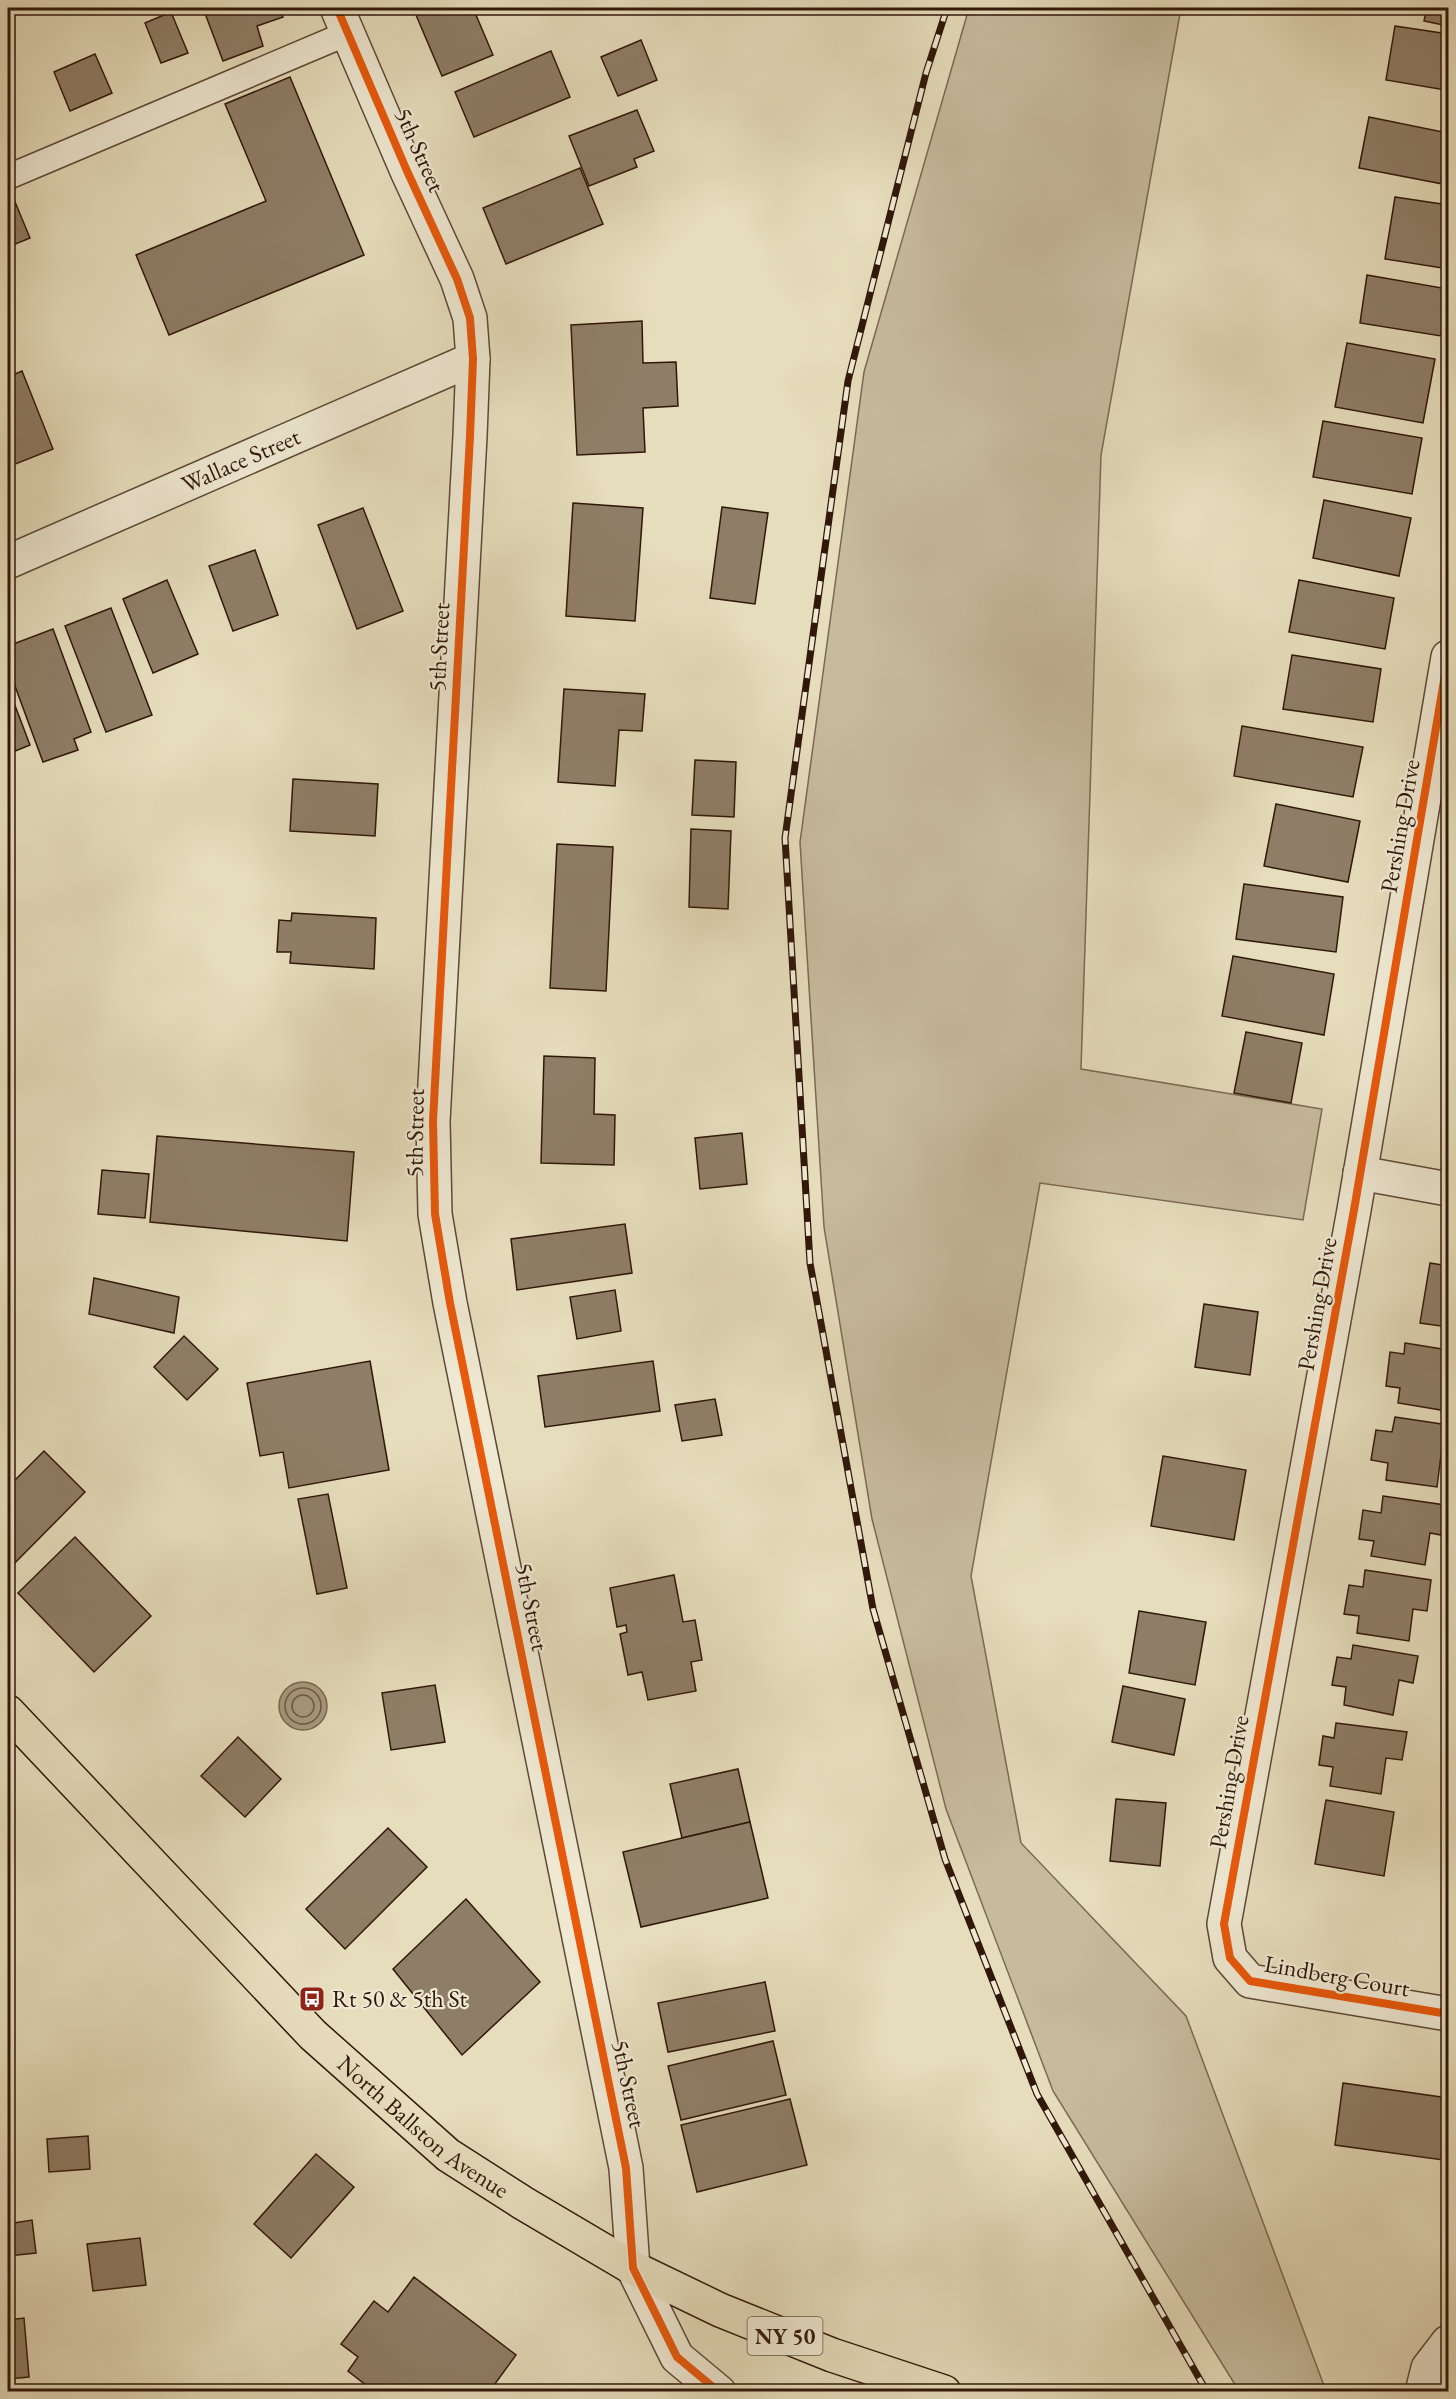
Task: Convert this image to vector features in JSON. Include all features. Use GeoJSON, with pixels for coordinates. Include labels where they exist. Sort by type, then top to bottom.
{"type":"FeatureCollection","features":[{"type":"Feature","properties":{"kind":"main road","name":"North Ballston Avenue"},"geometry":{"type":"LineString","coordinates":[[8,1712],[313,2035],[448,2156],[633,2268],[720,2310],[832,2355],[944,2391]]}},
{"type":"Feature","properties":{"kind":"street","name":"5th Street"},"geometry":{"type":"LineString","coordinates":[[343,20],[407,171],[457,279],[470,318],[473,359],[433,1121],[435,1214],[453,1315],[626,2169],[633,2268]]}},
{"type":"Feature","properties":{"kind":"street","name":"Wallace Street"},"geometry":{"type":"LineString","coordinates":[[8,562],[473,359]]}},
{"type":"Feature","properties":{"kind":"street","name":"Pershing Drive"},"geometry":{"type":"LineString","coordinates":[[1230,1958],[1224,1924],[1360,1173],[1449,657]]}},
{"type":"Feature","properties":{"kind":"street"},"geometry":{"type":"LineString","coordinates":[[1360,1173],[1449,1189]]}},
{"type":"Feature","properties":{"kind":"street","name":"Lindberg Court"},"geometry":{"type":"LineString","coordinates":[[1230,1958],[1250,1981],[1449,2014]]}},
{"type":"Feature","properties":{"kind":"street"},"geometry":{"type":"LineString","coordinates":[[633,2268],[677,2357],[718,2391]]}},
{"type":"Feature","properties":{"kind":"street"},"geometry":{"type":"LineString","coordinates":[[1422,2391],[1428,2368],[1449,2342]]}},
{"type":"Feature","properties":{"kind":"lane"},"geometry":{"type":"LineString","coordinates":[[8,177],[343,20]]}},
{"type":"Feature","properties":{"kind":"shaded area"},"geometry":{"type":"Polygon","coordinates":[[[969,8],[1181,8],[1101,455],[1081,1069],[1322,1109],[1303,1220],[1040,1183],[971,1576],[1021,1843],[1186,2016],[1326,2391],[1239,2391],[1053,2091],[946,1809],[872,1519],[824,1227],[800,842],[864,372],[969,8]]]}},
{"type":"Feature","properties":{"kind":"water"},"geometry":{"type":"Polygon","coordinates":[[[298,1682],[308,1682],[323,1692],[327,1706],[326,1715],[317,1726],[308,1730],[298,1730],[283,1720],[279,1711],[279,1701],[289,1686],[298,1682]]]}},
{"type":"Feature","properties":{"kind":"building"},"geometry":{"type":"Polygon","coordinates":[[[203,8],[279,8],[283,17],[257,26],[263,46],[223,61],[203,8]]]}},
{"type":"Feature","properties":{"kind":"building"},"geometry":{"type":"Polygon","coordinates":[[[413,8],[473,8],[493,55],[442,76],[413,8]]]}},
{"type":"Feature","properties":{"kind":"building"},"geometry":{"type":"Polygon","coordinates":[[[1427,8],[1448,8],[1448,26],[1424,21],[1427,8]]]}},
{"type":"Feature","properties":{"kind":"building"},"geometry":{"type":"Polygon","coordinates":[[[171,12],[188,53],[161,63],[145,23],[171,12]]]}},
{"type":"Feature","properties":{"kind":"building"},"geometry":{"type":"Polygon","coordinates":[[[1395,26],[1448,34],[1445,90],[1386,80],[1395,26]]]}},
{"type":"Feature","properties":{"kind":"building"},"geometry":{"type":"Polygon","coordinates":[[[641,40],[657,80],[618,96],[601,57],[641,40]]]}},
{"type":"Feature","properties":{"kind":"building"},"geometry":{"type":"Polygon","coordinates":[[[551,51],[570,97],[474,137],[455,92],[551,51]]]}},
{"type":"Feature","properties":{"kind":"building"},"geometry":{"type":"Polygon","coordinates":[[[95,54],[112,93],[70,111],[54,72],[95,54]]]}},
{"type":"Feature","properties":{"kind":"building"},"geometry":{"type":"Polygon","coordinates":[[[290,77],[364,255],[169,335],[136,255],[266,201],[225,104],[290,77]]]}},
{"type":"Feature","properties":{"kind":"building"},"geometry":{"type":"Polygon","coordinates":[[[637,110],[654,151],[634,159],[637,167],[589,186],[569,136],[637,110]]]}},
{"type":"Feature","properties":{"kind":"building"},"geometry":{"type":"Polygon","coordinates":[[[1369,117],[1448,133],[1448,185],[1359,168],[1369,117]]]}},
{"type":"Feature","properties":{"kind":"building"},"geometry":{"type":"Polygon","coordinates":[[[580,168],[603,224],[506,264],[483,208],[580,168]]]}},
{"type":"Feature","properties":{"kind":"building"},"geometry":{"type":"Polygon","coordinates":[[[13,197],[30,238],[8,247],[8,199],[13,197]]]}},
{"type":"Feature","properties":{"kind":"building"},"geometry":{"type":"Polygon","coordinates":[[[1395,197],[1448,205],[1448,228],[1442,268],[1385,259],[1395,197]]]}},
{"type":"Feature","properties":{"kind":"building"},"geometry":{"type":"Polygon","coordinates":[[[1367,275],[1448,289],[1441,336],[1360,323],[1367,275]]]}},
{"type":"Feature","properties":{"kind":"building"},"geometry":{"type":"Polygon","coordinates":[[[642,321],[643,363],[676,362],[678,406],[643,408],[645,452],[577,455],[571,325],[642,321]]]}},
{"type":"Feature","properties":{"kind":"building"},"geometry":{"type":"Polygon","coordinates":[[[1347,343],[1435,359],[1423,423],[1335,407],[1347,343]]]}},
{"type":"Feature","properties":{"kind":"building"},"geometry":{"type":"Polygon","coordinates":[[[22,371],[53,449],[8,467],[8,377],[22,371]]]}},
{"type":"Feature","properties":{"kind":"building"},"geometry":{"type":"Polygon","coordinates":[[[1323,421],[1422,438],[1412,494],[1313,477],[1323,421]]]}},
{"type":"Feature","properties":{"kind":"building"},"geometry":{"type":"Polygon","coordinates":[[[1324,500],[1411,518],[1399,576],[1313,558],[1324,500]]]}},
{"type":"Feature","properties":{"kind":"building"},"geometry":{"type":"Polygon","coordinates":[[[573,503],[643,508],[635,621],[566,616],[573,503]]]}},
{"type":"Feature","properties":{"kind":"building"},"geometry":{"type":"Polygon","coordinates":[[[722,507],[768,513],[755,604],[710,598],[722,507]]]}},
{"type":"Feature","properties":{"kind":"building"},"geometry":{"type":"Polygon","coordinates":[[[363,508],[403,611],[357,629],[318,525],[363,508]]]}},
{"type":"Feature","properties":{"kind":"building"},"geometry":{"type":"Polygon","coordinates":[[[255,550],[278,615],[233,631],[209,566],[255,550]]]}},
{"type":"Feature","properties":{"kind":"building"},"geometry":{"type":"Polygon","coordinates":[[[167,580],[198,654],[153,673],[123,599],[167,580]]]}},
{"type":"Feature","properties":{"kind":"building"},"geometry":{"type":"Polygon","coordinates":[[[1299,580],[1394,598],[1385,649],[1289,632],[1299,580]]]}},
{"type":"Feature","properties":{"kind":"building"},"geometry":{"type":"Polygon","coordinates":[[[111,608],[152,715],[106,732],[65,626],[111,608]]]}},
{"type":"Feature","properties":{"kind":"building"},"geometry":{"type":"Polygon","coordinates":[[[53,629],[91,732],[74,739],[78,750],[43,762],[8,667],[8,646],[53,629]]]}},
{"type":"Feature","properties":{"kind":"building"},"geometry":{"type":"Polygon","coordinates":[[[1292,655],[1381,669],[1373,722],[1283,709],[1292,655]]]}},
{"type":"Feature","properties":{"kind":"building"},"geometry":{"type":"Polygon","coordinates":[[[8,687],[30,745],[8,754],[8,687]]]}},
{"type":"Feature","properties":{"kind":"building"},"geometry":{"type":"Polygon","coordinates":[[[564,689],[645,694],[642,731],[619,730],[615,786],[558,782],[564,689]]]}},
{"type":"Feature","properties":{"kind":"building"},"geometry":{"type":"Polygon","coordinates":[[[1242,726],[1363,747],[1353,797],[1234,776],[1242,726]]]}},
{"type":"Feature","properties":{"kind":"building"},"geometry":{"type":"Polygon","coordinates":[[[695,760],[736,762],[734,817],[692,815],[695,760]]]}},
{"type":"Feature","properties":{"kind":"building"},"geometry":{"type":"Polygon","coordinates":[[[293,779],[378,784],[375,836],[290,831],[293,779]]]}},
{"type":"Feature","properties":{"kind":"building"},"geometry":{"type":"Polygon","coordinates":[[[1276,804],[1360,821],[1348,882],[1264,866],[1276,804]]]}},
{"type":"Feature","properties":{"kind":"building"},"geometry":{"type":"Polygon","coordinates":[[[691,829],[731,831],[728,909],[689,907],[691,829]]]}},
{"type":"Feature","properties":{"kind":"building"},"geometry":{"type":"Polygon","coordinates":[[[557,844],[613,847],[606,991],[550,988],[557,844]]]}},
{"type":"Feature","properties":{"kind":"building"},"geometry":{"type":"Polygon","coordinates":[[[1244,884],[1343,897],[1336,952],[1236,939],[1244,884]]]}},
{"type":"Feature","properties":{"kind":"building"},"geometry":{"type":"Polygon","coordinates":[[[292,913],[376,918],[374,969],[290,963],[291,952],[277,952],[279,920],[291,921],[292,913]]]}},
{"type":"Feature","properties":{"kind":"building"},"geometry":{"type":"Polygon","coordinates":[[[1233,956],[1334,974],[1324,1035],[1222,1016],[1233,956]]]}},
{"type":"Feature","properties":{"kind":"building"},"geometry":{"type":"Polygon","coordinates":[[[1448,1005],[1448,1053],[1442,1052],[1448,1005]]]}},
{"type":"Feature","properties":{"kind":"building"},"geometry":{"type":"Polygon","coordinates":[[[1246,1032],[1302,1043],[1291,1103],[1234,1093],[1246,1032]]]}},
{"type":"Feature","properties":{"kind":"building"},"geometry":{"type":"Polygon","coordinates":[[[544,1056],[595,1058],[594,1114],[615,1115],[614,1165],[541,1163],[544,1056]]]}},
{"type":"Feature","properties":{"kind":"building"},"geometry":{"type":"Polygon","coordinates":[[[1448,1100],[1448,1132],[1443,1131],[1448,1100]]]}},
{"type":"Feature","properties":{"kind":"building"},"geometry":{"type":"Polygon","coordinates":[[[742,1133],[747,1184],[700,1189],[695,1138],[742,1133]]]}},
{"type":"Feature","properties":{"kind":"building"},"geometry":{"type":"Polygon","coordinates":[[[157,1136],[354,1152],[347,1241],[150,1222],[157,1136]]]}},
{"type":"Feature","properties":{"kind":"building"},"geometry":{"type":"Polygon","coordinates":[[[102,1170],[149,1174],[145,1218],[98,1214],[102,1170]]]}},
{"type":"Feature","properties":{"kind":"building"},"geometry":{"type":"Polygon","coordinates":[[[625,1224],[632,1273],[517,1290],[511,1239],[625,1224]]]}},
{"type":"Feature","properties":{"kind":"building"},"geometry":{"type":"Polygon","coordinates":[[[1430,1263],[1448,1266],[1448,1327],[1420,1323],[1430,1263]]]}},
{"type":"Feature","properties":{"kind":"building"},"geometry":{"type":"Polygon","coordinates":[[[94,1278],[179,1297],[174,1333],[89,1314],[94,1278]]]}},
{"type":"Feature","properties":{"kind":"building"},"geometry":{"type":"Polygon","coordinates":[[[615,1290],[621,1331],[577,1339],[570,1297],[615,1290]]]}},
{"type":"Feature","properties":{"kind":"building"},"geometry":{"type":"Polygon","coordinates":[[[1204,1304],[1258,1312],[1250,1375],[1195,1367],[1204,1304]]]}},
{"type":"Feature","properties":{"kind":"building"},"geometry":{"type":"Polygon","coordinates":[[[184,1336],[218,1369],[187,1400],[154,1367],[184,1336]]]}},
{"type":"Feature","properties":{"kind":"building"},"geometry":{"type":"Polygon","coordinates":[[[1405,1343],[1448,1350],[1447,1411],[1398,1403],[1400,1388],[1386,1386],[1390,1352],[1404,1354],[1405,1343]]]}},
{"type":"Feature","properties":{"kind":"building"},"geometry":{"type":"Polygon","coordinates":[[[370,1361],[389,1470],[289,1488],[283,1452],[260,1456],[247,1383],[370,1361]]]}},
{"type":"Feature","properties":{"kind":"building"},"geometry":{"type":"Polygon","coordinates":[[[653,1361],[660,1411],[545,1427],[538,1376],[653,1361]]]}},
{"type":"Feature","properties":{"kind":"building"},"geometry":{"type":"Polygon","coordinates":[[[715,1399],[722,1435],[682,1441],[675,1405],[715,1399]]]}},
{"type":"Feature","properties":{"kind":"building"},"geometry":{"type":"Polygon","coordinates":[[[1395,1417],[1448,1425],[1448,1456],[1441,1455],[1437,1487],[1386,1480],[1388,1463],[1371,1460],[1376,1430],[1392,1432],[1395,1417]]]}},
{"type":"Feature","properties":{"kind":"building"},"geometry":{"type":"Polygon","coordinates":[[[44,1451],[85,1492],[8,1570],[8,1487],[44,1451]]]}},
{"type":"Feature","properties":{"kind":"building"},"geometry":{"type":"Polygon","coordinates":[[[1163,1456],[1246,1470],[1234,1540],[1151,1526],[1163,1456]]]}},
{"type":"Feature","properties":{"kind":"building"},"geometry":{"type":"Polygon","coordinates":[[[328,1494],[347,1588],[317,1594],[298,1499],[328,1494]]]}},
{"type":"Feature","properties":{"kind":"building"},"geometry":{"type":"Polygon","coordinates":[[[1383,1496],[1445,1505],[1441,1535],[1430,1533],[1425,1565],[1371,1556],[1374,1541],[1359,1539],[1363,1510],[1381,1513],[1383,1496]]]}},
{"type":"Feature","properties":{"kind":"building"},"geometry":{"type":"Polygon","coordinates":[[[75,1537],[151,1616],[94,1672],[18,1593],[75,1537]]]}},
{"type":"Feature","properties":{"kind":"building"},"geometry":{"type":"Polygon","coordinates":[[[1365,1570],[1431,1580],[1427,1611],[1413,1609],[1409,1641],[1357,1633],[1359,1616],[1344,1614],[1349,1585],[1363,1587],[1365,1570]]]}},
{"type":"Feature","properties":{"kind":"building"},"geometry":{"type":"Polygon","coordinates":[[[674,1575],[683,1622],[695,1620],[702,1660],[691,1662],[696,1691],[648,1700],[642,1672],[628,1675],[620,1634],[627,1632],[626,1625],[617,1627],[610,1588],[674,1575]]]}},
{"type":"Feature","properties":{"kind":"building"},"geometry":{"type":"Polygon","coordinates":[[[1139,1611],[1206,1622],[1195,1685],[1129,1673],[1139,1611]]]}},
{"type":"Feature","properties":{"kind":"building"},"geometry":{"type":"Polygon","coordinates":[[[1353,1645],[1418,1656],[1413,1683],[1399,1680],[1393,1715],[1344,1705],[1346,1687],[1332,1685],[1337,1657],[1351,1659],[1353,1645]]]}},
{"type":"Feature","properties":{"kind":"building"},"geometry":{"type":"Polygon","coordinates":[[[435,1685],[445,1742],[391,1750],[382,1693],[435,1685]]]}},
{"type":"Feature","properties":{"kind":"building"},"geometry":{"type":"Polygon","coordinates":[[[1123,1686],[1185,1699],[1174,1755],[1112,1742],[1123,1686]]]}},
{"type":"Feature","properties":{"kind":"building"},"geometry":{"type":"Polygon","coordinates":[[[1336,1723],[1407,1732],[1402,1760],[1386,1758],[1381,1794],[1330,1786],[1333,1767],[1319,1765],[1323,1736],[1334,1738],[1336,1723]]]}},
{"type":"Feature","properties":{"kind":"building"},"geometry":{"type":"Polygon","coordinates":[[[238,1737],[281,1779],[245,1817],[201,1776],[238,1737]]]}},
{"type":"Feature","properties":{"kind":"building"},"geometry":{"type":"Polygon","coordinates":[[[738,1769],[750,1822],[682,1838],[670,1784],[738,1769]]]}},
{"type":"Feature","properties":{"kind":"building"},"geometry":{"type":"Polygon","coordinates":[[[1116,1799],[1166,1803],[1160,1866],[1110,1861],[1116,1799]]]}},
{"type":"Feature","properties":{"kind":"building"},"geometry":{"type":"Polygon","coordinates":[[[1326,1800],[1394,1812],[1384,1876],[1315,1864],[1326,1800]]]}},
{"type":"Feature","properties":{"kind":"building"},"geometry":{"type":"Polygon","coordinates":[[[750,1822],[768,1898],[641,1927],[623,1852],[750,1822]]]}},
{"type":"Feature","properties":{"kind":"building"},"geometry":{"type":"Polygon","coordinates":[[[388,1828],[427,1867],[345,1949],[306,1909],[388,1828]]]}},
{"type":"Feature","properties":{"kind":"building"},"geometry":{"type":"Polygon","coordinates":[[[466,1899],[540,1982],[462,2055],[393,1969],[466,1899]]]}},
{"type":"Feature","properties":{"kind":"building"},"geometry":{"type":"Polygon","coordinates":[[[765,1982],[775,2031],[668,2052],[658,2003],[765,1982]]]}},
{"type":"Feature","properties":{"kind":"building"},"geometry":{"type":"Polygon","coordinates":[[[773,2041],[786,2095],[681,2120],[668,2066],[773,2041]]]}},
{"type":"Feature","properties":{"kind":"building"},"geometry":{"type":"Polygon","coordinates":[[[1343,2083],[1448,2098],[1443,2160],[1335,2145],[1343,2083]]]}},
{"type":"Feature","properties":{"kind":"building"},"geometry":{"type":"Polygon","coordinates":[[[790,2099],[807,2165],[697,2192],[681,2125],[790,2099]]]}},
{"type":"Feature","properties":{"kind":"building"},"geometry":{"type":"Polygon","coordinates":[[[88,2136],[90,2169],[49,2172],[47,2139],[88,2136]]]}},
{"type":"Feature","properties":{"kind":"building"},"geometry":{"type":"Polygon","coordinates":[[[316,2154],[354,2187],[291,2258],[254,2224],[316,2154]]]}},
{"type":"Feature","properties":{"kind":"building"},"geometry":{"type":"Polygon","coordinates":[[[32,2220],[36,2253],[8,2256],[8,2224],[32,2220]]]}},
{"type":"Feature","properties":{"kind":"building"},"geometry":{"type":"Polygon","coordinates":[[[140,2238],[146,2285],[93,2291],[87,2244],[140,2238]]]}},
{"type":"Feature","properties":{"kind":"building"},"geometry":{"type":"Polygon","coordinates":[[[414,2277],[516,2355],[489,2392],[375,2392],[348,2371],[358,2357],[341,2344],[374,2301],[388,2312],[414,2277]]]}},
{"type":"Feature","properties":{"kind":"building"},"geometry":{"type":"Polygon","coordinates":[[[24,2318],[29,2377],[8,2379],[8,2320],[24,2318]]]}},
{"type":"Feature","properties":{"kind":"railway"},"geometry":{"type":"LineString","coordinates":[[947,8],[926,73],[848,381],[785,838],[810,1263],[873,1609],[945,1859],[1037,2094],[1207,2392]]}},
{"type":"Feature","properties":{"kind":"cycle path"},"geometry":{"type":"LineString","coordinates":[[337,8],[407,171],[457,279],[470,318],[473,359],[470,436],[433,1121],[435,1214],[450,1303],[626,2168],[633,2268],[677,2357],[719,2392]]}},
{"type":"Feature","properties":{"kind":"cycle path"},"geometry":{"type":"LineString","coordinates":[[1448,657],[1354,1210],[1224,1924],[1230,1958],[1250,1981],[1448,2014]]}},
{"type":"Feature","properties":{"kind":"place","name":"Rt 50 & 5th St"},"geometry":{"type":"Point","coordinates":[312,1999]}}]}
